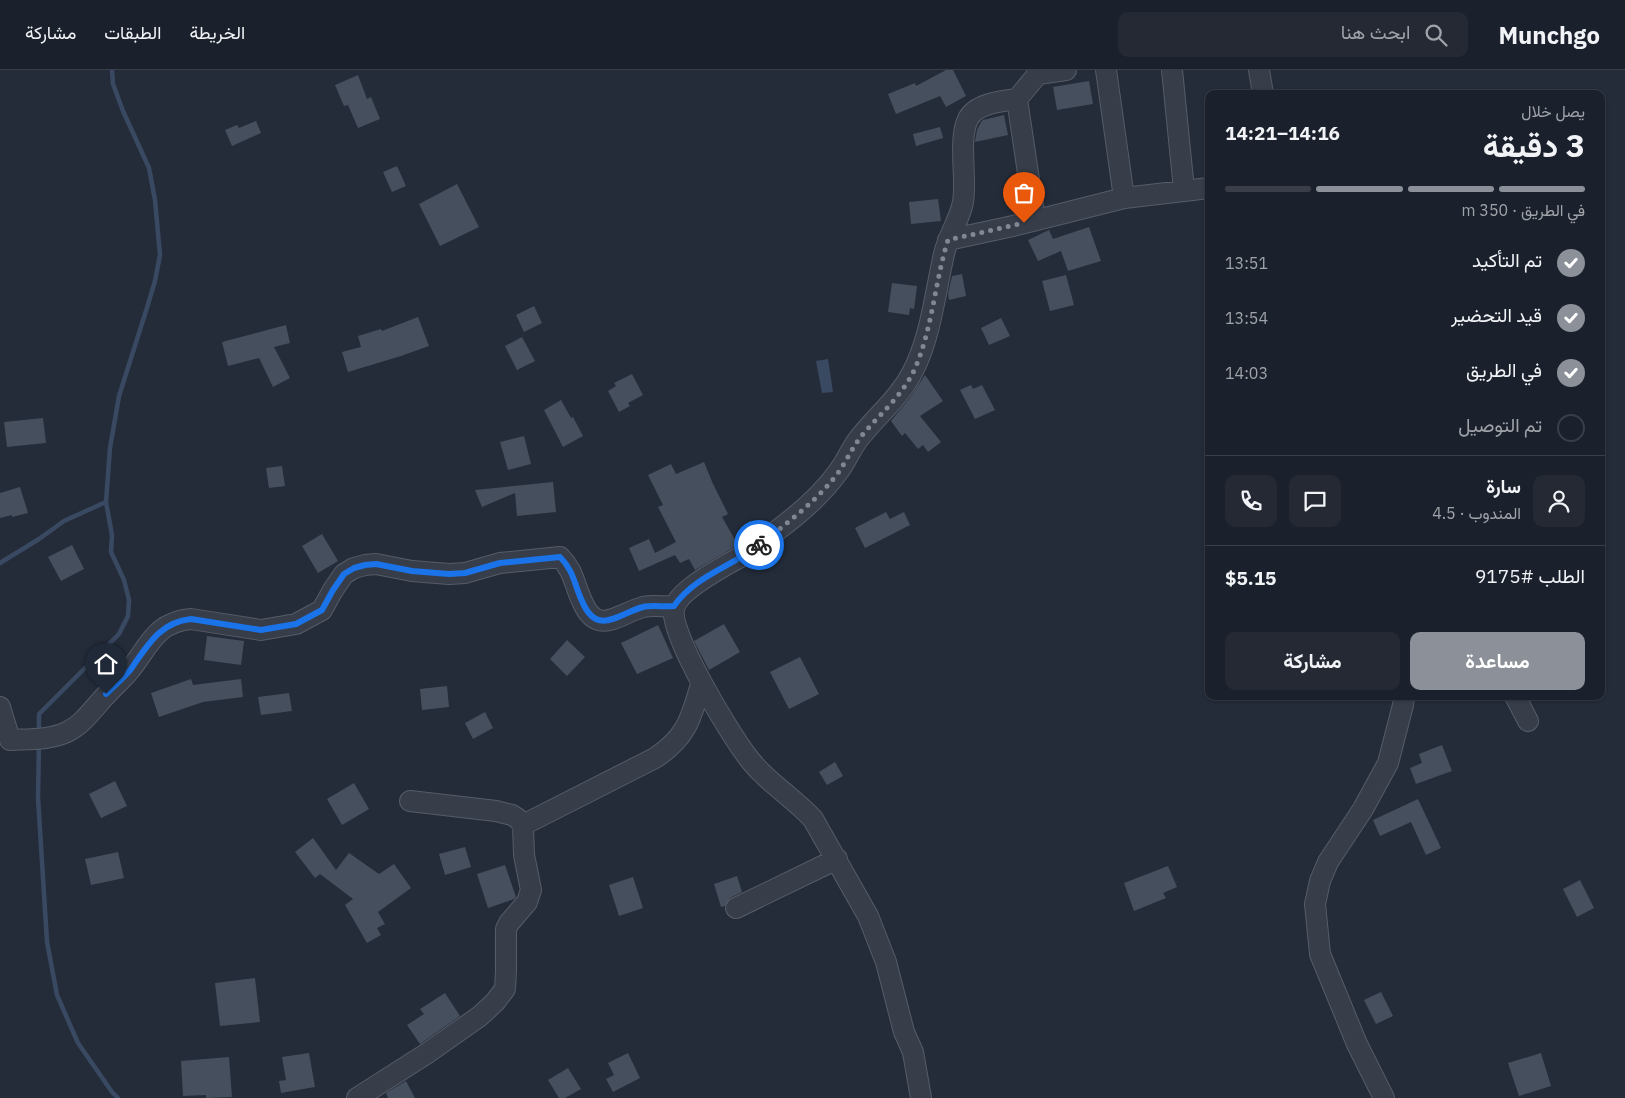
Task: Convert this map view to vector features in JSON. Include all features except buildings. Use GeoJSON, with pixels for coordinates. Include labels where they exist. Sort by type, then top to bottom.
{"type":"FeatureCollection","features":[{"type":"Feature","properties":{"kind":"street"},"geometry":{"type":"LineString","coordinates":[[921,1098],[913,1052],[904,1032],[886,962],[868,916],[837,858],[813,819],[803,808],[767,779],[747,756],[701,684],[676,626],[673,615],[674,606],[686,591],[696,583],[751,551],[815,499],[838,472],[857,441],[898,396],[916,366],[930,323],[948,240],[963,204],[964,136],[968,118],[989,104],[1017,99],[1038,72],[1066,70]]}},
{"type":"Feature","properties":{"kind":"street"},"geometry":{"type":"LineString","coordinates":[[1106,70],[1124,198]]}},
{"type":"Feature","properties":{"kind":"street"},"geometry":{"type":"LineString","coordinates":[[1172,70],[1184,190]]}},
{"type":"Feature","properties":{"kind":"street"},"geometry":{"type":"LineString","coordinates":[[1259,70],[1262,90]]}},
{"type":"Feature","properties":{"kind":"street"},"geometry":{"type":"LineString","coordinates":[[1017,99],[1035,220]]}},
{"type":"Feature","properties":{"kind":"street"},"geometry":{"type":"LineString","coordinates":[[948,240],[1124,198],[1205,188]]}},
{"type":"Feature","properties":{"kind":"street"},"geometry":{"type":"LineString","coordinates":[[0,707],[10,739],[48,738],[67,732],[78,724],[130,670],[146,645],[168,626],[180,620],[191,619],[261,630],[296,624],[322,610],[344,574],[354,568],[365,565],[376,564],[412,571],[449,574],[465,573],[500,563],[560,557],[573,574],[582,601],[591,617],[597,620],[616,619],[644,607],[674,606]]}},
{"type":"Feature","properties":{"kind":"street"},"geometry":{"type":"LineString","coordinates":[[523,825],[670,749],[677,742],[691,719],[701,684]]}},
{"type":"Feature","properties":{"kind":"street"},"geometry":{"type":"LineString","coordinates":[[1384,1098],[1357,1044],[1320,954],[1315,904],[1320,881],[1328,862],[1364,809],[1388,763],[1404,700]]}},
{"type":"Feature","properties":{"kind":"street"},"geometry":{"type":"LineString","coordinates":[[1517,700],[1528,722]]}},
{"type":"Feature","properties":{"kind":"street"},"geometry":{"type":"LineString","coordinates":[[357,1098],[406,1068],[480,1016],[495,1002],[504,989],[506,930],[509,923],[527,902],[531,890],[524,855],[523,825],[512,815],[496,811],[410,801]]}},
{"type":"Feature","properties":{"kind":"street"},"geometry":{"type":"LineString","coordinates":[[736,908],[837,858]]}},
{"type":"Feature","properties":{"kind":"water"},"geometry":{"type":"Polygon","coordinates":[[[828,359],[833,392],[822,393],[816,361],[828,359]]]}},
{"type":"Feature","properties":{"kind":"waterway"},"geometry":{"type":"LineString","coordinates":[[39,733],[39,714],[119,634],[128,616],[129,600],[124,580],[111,552],[112,535],[106,502],[110,448],[119,396],[155,281],[160,255],[155,200],[149,168],[123,111],[113,84],[112,70]]}},
{"type":"Feature","properties":{"kind":"waterway"},"geometry":{"type":"LineString","coordinates":[[0,563],[64,521],[106,502]]}},
{"type":"Feature","properties":{"kind":"waterway"},"geometry":{"type":"LineString","coordinates":[[39,743],[38,798],[47,942],[57,995],[78,1043],[118,1098]]}},
{"type":"Feature","properties":{"kind":"way so far"},"geometry":{"type":"LineString","coordinates":[[759,545],[815,499],[838,472],[857,441],[898,396],[909,380],[916,366],[930,323],[948,240],[1024,223]]}},
{"type":"Feature","properties":{"kind":"route"},"geometry":{"type":"LineString","coordinates":[[106,694],[130,670],[146,645],[158,633],[180,620],[202,620],[261,630],[296,624],[322,610],[344,574],[354,568],[365,565],[376,564],[412,571],[449,574],[465,573],[500,563],[560,557],[573,574],[582,601],[591,617],[597,620],[609,620],[644,607],[674,606],[686,591],[696,583],[759,545]]}}]}
